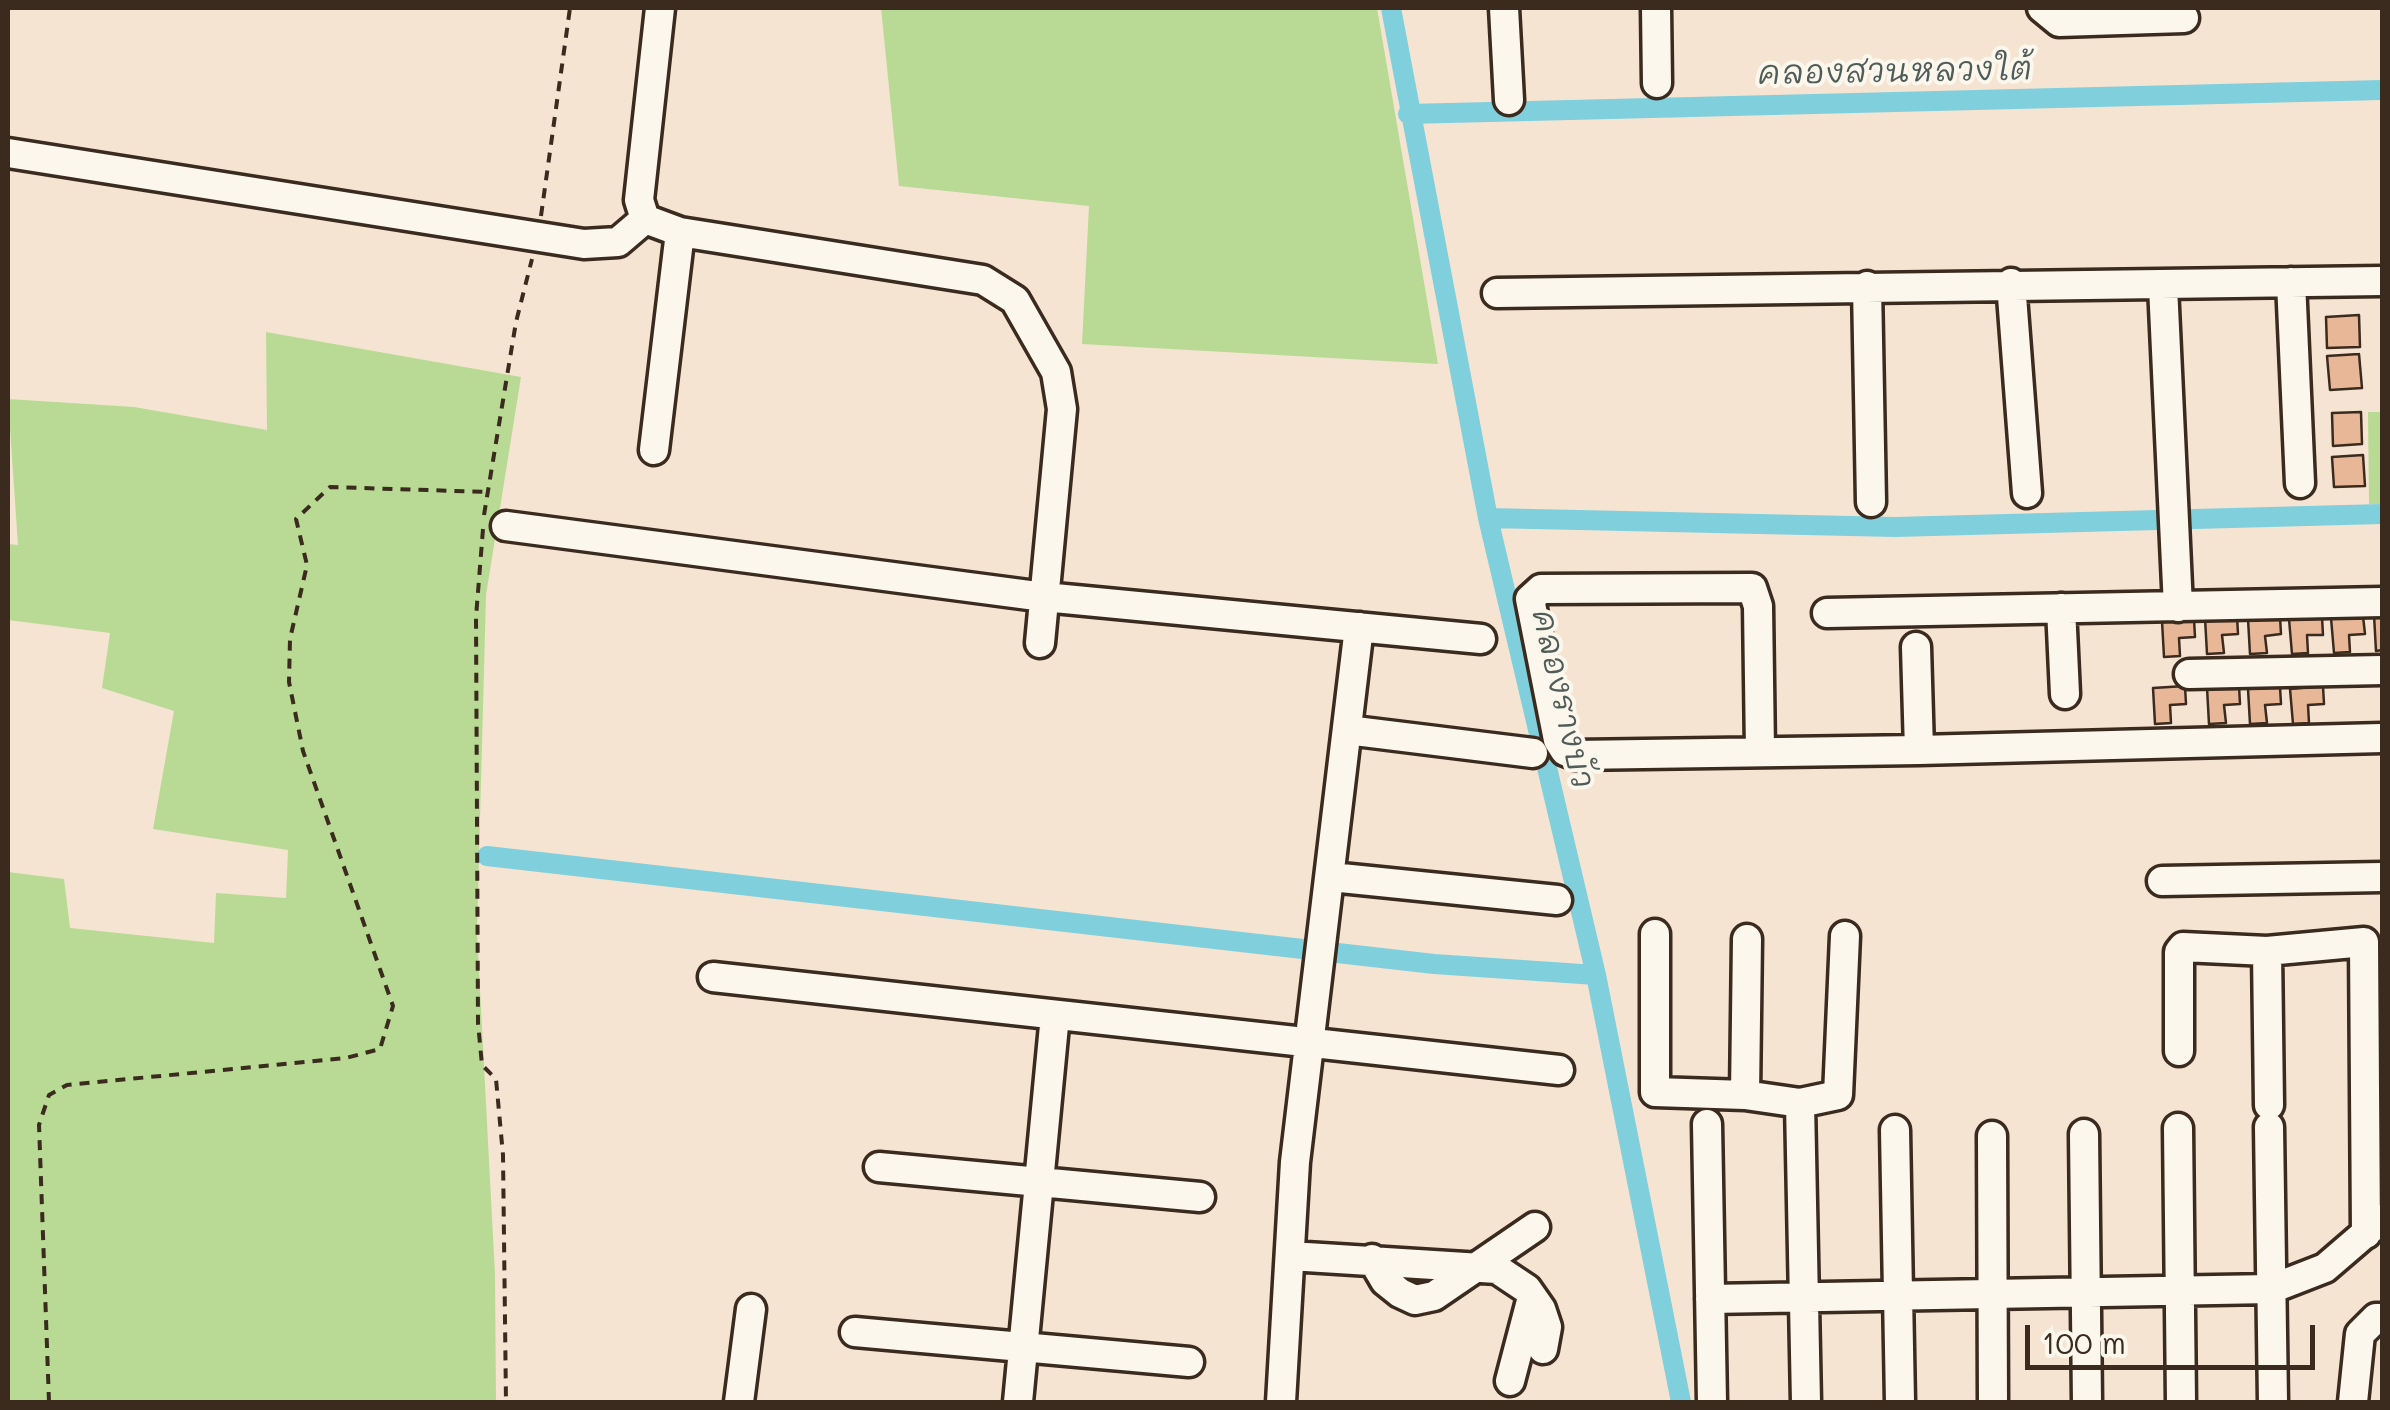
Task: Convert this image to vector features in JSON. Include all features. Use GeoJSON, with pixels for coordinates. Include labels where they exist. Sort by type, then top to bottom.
{"type":"FeatureCollection","features":[{"type":"Feature","properties":{"kind":"street"},"geometry":{"type":"LineString","coordinates":[[645,219],[639,200],[660,8]]}},
{"type":"Feature","properties":{"kind":"street"},"geometry":{"type":"LineString","coordinates":[[1504,8],[1509,100]]}},
{"type":"Feature","properties":{"kind":"street"},"geometry":{"type":"LineString","coordinates":[[1656,8],[1657,83]]}},
{"type":"Feature","properties":{"kind":"street"},"geometry":{"type":"LineString","coordinates":[[2042,8],[2059,22],[2184,18]]}},
{"type":"Feature","properties":{"kind":"street"},"geometry":{"type":"LineString","coordinates":[[8,153],[584,244],[618,242],[645,219]]}},
{"type":"Feature","properties":{"kind":"street"},"geometry":{"type":"LineString","coordinates":[[645,219],[680,232],[983,280],[1015,300],[1056,372],[1062,409],[1040,643]]}},
{"type":"Feature","properties":{"kind":"street"},"geometry":{"type":"LineString","coordinates":[[654,450],[680,232]]}},
{"type":"Feature","properties":{"kind":"street"},"geometry":{"type":"LineString","coordinates":[[1497,293],[2382,280]]}},
{"type":"Feature","properties":{"kind":"street"},"geometry":{"type":"LineString","coordinates":[[2292,282],[2300,483]]}},
{"type":"Feature","properties":{"kind":"street"},"geometry":{"type":"LineString","coordinates":[[2011,283],[2027,494]]}},
{"type":"Feature","properties":{"kind":"street"},"geometry":{"type":"LineString","coordinates":[[1866,286],[1871,502]]}},
{"type":"Feature","properties":{"kind":"street"},"geometry":{"type":"LineString","coordinates":[[2163,286],[2178,607]]}},
{"type":"Feature","properties":{"kind":"street"},"geometry":{"type":"LineString","coordinates":[[506,526],[1044,597],[1481,640]]}},
{"type":"Feature","properties":{"kind":"street"},"geometry":{"type":"LineString","coordinates":[[1760,752],[1758,606],[1752,588],[1541,589],[1530,598],[1554,721],[1564,751],[1575,755],[1919,750],[2382,738]]}},
{"type":"Feature","properties":{"kind":"street"},"geometry":{"type":"LineString","coordinates":[[1827,613],[2382,602]]}},
{"type":"Feature","properties":{"kind":"street"},"geometry":{"type":"LineString","coordinates":[[2061,608],[2065,694]]}},
{"type":"Feature","properties":{"kind":"street"},"geometry":{"type":"LineString","coordinates":[[1281,1402],[1296,1162],[1313,1045],[1359,628]]}},
{"type":"Feature","properties":{"kind":"street"},"geometry":{"type":"LineString","coordinates":[[1916,647],[1919,750]]}},
{"type":"Feature","properties":{"kind":"street"},"geometry":{"type":"LineString","coordinates":[[2189,674],[2382,670]]}},
{"type":"Feature","properties":{"kind":"street"},"geometry":{"type":"LineString","coordinates":[[1347,730],[1534,752]]}},
{"type":"Feature","properties":{"kind":"street"},"geometry":{"type":"LineString","coordinates":[[1331,877],[1557,900]]}},
{"type":"Feature","properties":{"kind":"street"},"geometry":{"type":"LineString","coordinates":[[2162,881],[2382,877]]}},
{"type":"Feature","properties":{"kind":"street"},"geometry":{"type":"LineString","coordinates":[[1654,934],[1655,1092],[1745,1095],[1800,1103],[1838,1095],[1846,936]]}},
{"type":"Feature","properties":{"kind":"street"},"geometry":{"type":"LineString","coordinates":[[1745,1095],[1747,938]]}},
{"type":"Feature","properties":{"kind":"street"},"geometry":{"type":"LineString","coordinates":[[1710,1299],[2271,1289],[2316,1274],[2374,1226],[2373,988],[2362,941],[2267,951],[2187,946],[2181,949],[2180,1051]]}},
{"type":"Feature","properties":{"kind":"street"},"geometry":{"type":"LineString","coordinates":[[2267,951],[2274,1402]]}},
{"type":"Feature","properties":{"kind":"street"},"geometry":{"type":"LineString","coordinates":[[712,977],[1559,1070]]}},
{"type":"Feature","properties":{"kind":"street"},"geometry":{"type":"LineString","coordinates":[[1018,1402],[1055,1015]]}},
{"type":"Feature","properties":{"kind":"street"},"geometry":{"type":"LineString","coordinates":[[1800,1103],[1806,1402]]}},
{"type":"Feature","properties":{"kind":"street"},"geometry":{"type":"LineString","coordinates":[[1706,1124],[1712,1402]]}},
{"type":"Feature","properties":{"kind":"street"},"geometry":{"type":"LineString","coordinates":[[2178,1128],[2181,1402]]}},
{"type":"Feature","properties":{"kind":"street"},"geometry":{"type":"LineString","coordinates":[[1895,1130],[1900,1402]]}},
{"type":"Feature","properties":{"kind":"street"},"geometry":{"type":"LineString","coordinates":[[2084,1134],[2087,1402]]}},
{"type":"Feature","properties":{"kind":"street"},"geometry":{"type":"LineString","coordinates":[[1992,1136],[1993,1402]]}},
{"type":"Feature","properties":{"kind":"street"},"geometry":{"type":"LineString","coordinates":[[879,1167],[1200,1197]]}},
{"type":"Feature","properties":{"kind":"street"},"geometry":{"type":"LineString","coordinates":[[1477,1267],[1535,1227]]}},
{"type":"Feature","properties":{"kind":"street"},"geometry":{"type":"LineString","coordinates":[[1290,1256],[1497,1269],[1532,1296],[1546,1327],[1543,1349]]}},
{"type":"Feature","properties":{"kind":"street"},"geometry":{"type":"LineString","coordinates":[[1510,1381],[1532,1296]]}},
{"type":"Feature","properties":{"kind":"street"},"geometry":{"type":"LineString","coordinates":[[739,1402],[750,1310]]}},
{"type":"Feature","properties":{"kind":"street"},"geometry":{"type":"LineString","coordinates":[[2353,1402],[2360,1334],[2376,1318],[2382,1318]]}},
{"type":"Feature","properties":{"kind":"street"},"geometry":{"type":"LineString","coordinates":[[855,1332],[1189,1362]]}},
{"type":"Feature","properties":{"kind":"path"},"geometry":{"type":"LineString","coordinates":[[506,1402],[504,1155],[496,1079],[482,1066],[478,1024],[476,616],[488,492],[516,322],[538,236],[570,8]]}},
{"type":"Feature","properties":{"kind":"path"},"geometry":{"type":"LineString","coordinates":[[48,1402],[38,1125],[49,1095],[67,1085],[346,1058],[380,1049],[393,1006],[299,734],[289,682],[290,638],[307,565],[296,518],[330,487],[488,492]]}},
{"type":"Feature","properties":{"kind":"green space"},"geometry":{"type":"Polygon","coordinates":[[[881,8],[1377,8],[1438,364],[1082,344],[1089,206],[899,186],[881,8]]]}},
{"type":"Feature","properties":{"kind":"green space"},"geometry":{"type":"Polygon","coordinates":[[[266,332],[521,377],[486,595],[477,932],[495,1275],[496,1402],[8,1402],[8,872],[64,879],[70,928],[214,943],[216,893],[286,898],[288,850],[153,829],[174,711],[102,688],[110,633],[8,620],[8,544],[18,545],[8,399],[134,407],[267,430],[266,332]]]}},
{"type":"Feature","properties":{"kind":"green space"},"geometry":{"type":"Polygon","coordinates":[[[2368,412],[2382,412],[2382,504],[2369,504],[2368,412]]]}},
{"type":"Feature","properties":{"kind":"building"},"geometry":{"type":"Polygon","coordinates":[[[2359,315],[2360,347],[2327,348],[2326,317],[2359,315]]]}},
{"type":"Feature","properties":{"kind":"building"},"geometry":{"type":"Polygon","coordinates":[[[2359,354],[2362,388],[2330,390],[2327,356],[2359,354]]]}},
{"type":"Feature","properties":{"kind":"building"},"geometry":{"type":"Polygon","coordinates":[[[2361,412],[2362,444],[2333,446],[2332,413],[2361,412]]]}},
{"type":"Feature","properties":{"kind":"building"},"geometry":{"type":"Polygon","coordinates":[[[2363,455],[2365,486],[2334,487],[2332,457],[2363,455]]]}},
{"type":"Feature","properties":{"kind":"building"},"geometry":{"type":"Polygon","coordinates":[[[2374,615],[2382,615],[2382,650],[2376,651],[2374,615]]]}},
{"type":"Feature","properties":{"kind":"building"},"geometry":{"type":"Polygon","coordinates":[[[2237,616],[2238,634],[2222,635],[2224,653],[2207,654],[2205,618],[2237,616]]]}},
{"type":"Feature","properties":{"kind":"building"},"geometry":{"type":"Polygon","coordinates":[[[2363,616],[2365,634],[2349,635],[2350,652],[2334,653],[2331,618],[2363,616]]]}},
{"type":"Feature","properties":{"kind":"building"},"geometry":{"type":"Polygon","coordinates":[[[2280,617],[2281,634],[2265,636],[2267,653],[2250,654],[2248,619],[2280,617]]]}},
{"type":"Feature","properties":{"kind":"building"},"geometry":{"type":"Polygon","coordinates":[[[2322,617],[2323,635],[2307,635],[2308,653],[2292,654],[2289,619],[2322,617]]]}},
{"type":"Feature","properties":{"kind":"building"},"geometry":{"type":"Polygon","coordinates":[[[2194,619],[2195,637],[2179,638],[2180,656],[2164,657],[2162,621],[2194,619]]]}},
{"type":"Feature","properties":{"kind":"building"},"geometry":{"type":"Polygon","coordinates":[[[2185,686],[2186,704],[2170,705],[2171,723],[2155,724],[2153,688],[2185,686]]]}},
{"type":"Feature","properties":{"kind":"building"},"geometry":{"type":"Polygon","coordinates":[[[2239,686],[2240,704],[2224,705],[2226,723],[2209,724],[2207,688],[2239,686]]]}},
{"type":"Feature","properties":{"kind":"building"},"geometry":{"type":"Polygon","coordinates":[[[2323,686],[2324,704],[2308,705],[2309,723],[2293,724],[2290,689],[2323,686]]]}},
{"type":"Feature","properties":{"kind":"building"},"geometry":{"type":"Polygon","coordinates":[[[2280,687],[2281,704],[2265,705],[2267,723],[2250,724],[2248,689],[2280,687]]]}},
{"type":"Feature","properties":{"kind":"waterway","name":"คลองรางบัว"},"geometry":{"type":"LineString","coordinates":[[1391,8],[1488,518],[1596,975],[1681,1402]]}},
{"type":"Feature","properties":{"kind":"waterway","name":"คลองสวนหลวงใต้"},"geometry":{"type":"LineString","coordinates":[[1408,114],[2382,90]]}},
{"type":"Feature","properties":{"kind":"waterway"},"geometry":{"type":"LineString","coordinates":[[1488,518],[1895,527],[2382,514]]}},
{"type":"Feature","properties":{"kind":"waterway"},"geometry":{"type":"LineString","coordinates":[[487,856],[1434,964],[1596,975]]}}]}
